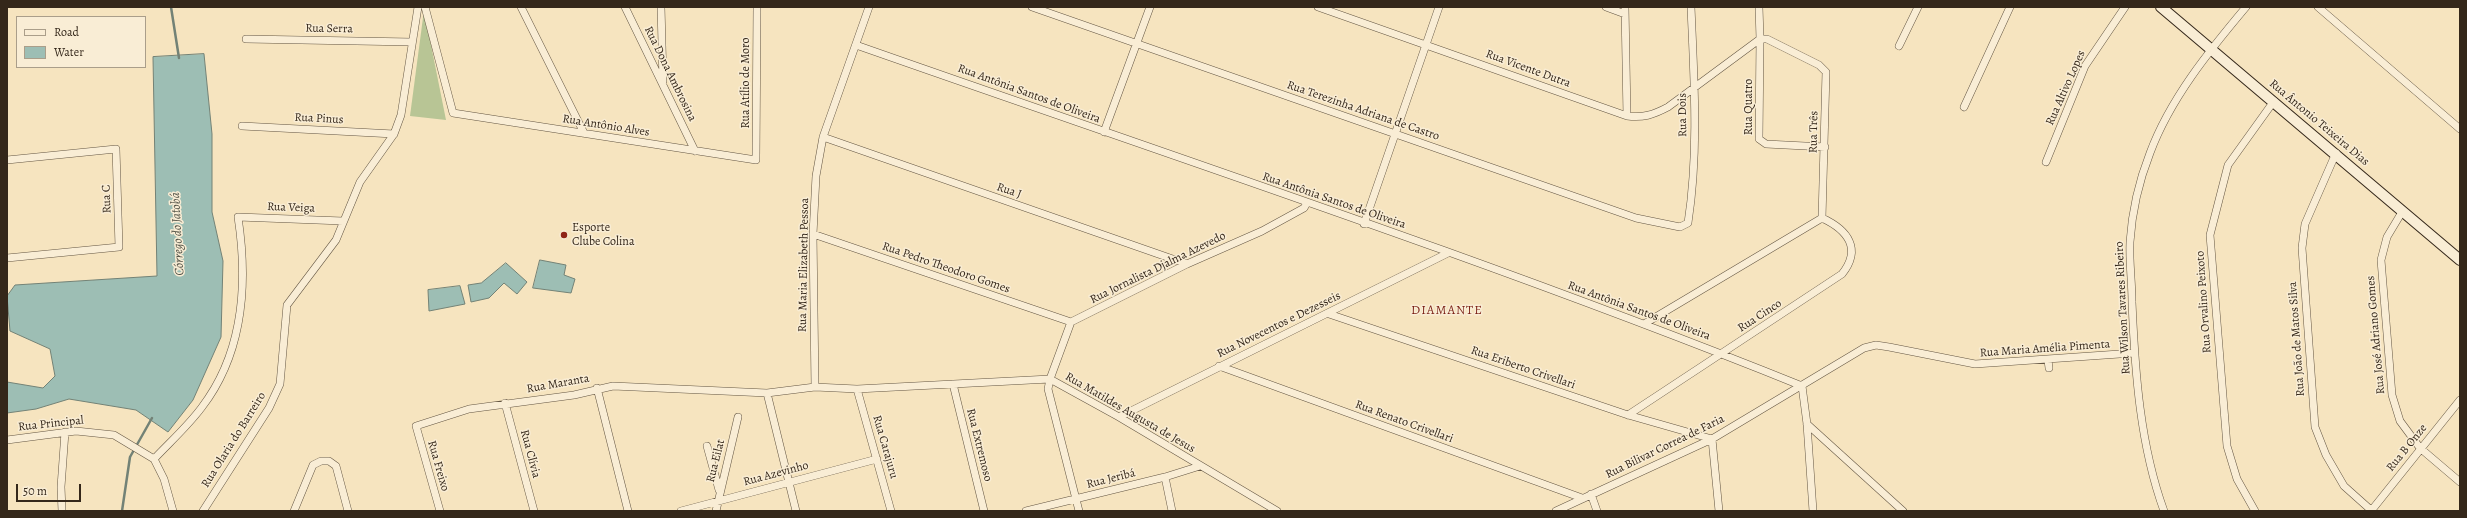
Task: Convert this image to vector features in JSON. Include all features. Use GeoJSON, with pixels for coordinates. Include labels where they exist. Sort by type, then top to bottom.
{"type":"FeatureCollection","features":[{"type":"Feature","properties":{"kind":"main road","name":"Rua Ântonio Teixeira Dias"},"geometry":{"type":"LineString","coordinates":[[2161,7],[2336,153],[2402,212],[2460,260]]}},
{"type":"Feature","properties":{"kind":"street","name":"Rua Olaria do Barreiro"},"geometry":{"type":"LineString","coordinates":[[203,511],[268,408],[280,384],[287,305],[336,240],[360,182],[394,134],[401,115],[418,7]]}},
{"type":"Feature","properties":{"kind":"street","name":"Rua Antônio Alves"},"geometry":{"type":"LineString","coordinates":[[425,7],[453,113],[756,160]]}},
{"type":"Feature","properties":{"kind":"street"},"geometry":{"type":"LineString","coordinates":[[521,7],[584,133]]}},
{"type":"Feature","properties":{"kind":"street","name":"Rua Dona Ambrosina"},"geometry":{"type":"LineString","coordinates":[[625,7],[695,151]]}},
{"type":"Feature","properties":{"kind":"street"},"geometry":{"type":"LineString","coordinates":[[661,7],[663,83]]}},
{"type":"Feature","properties":{"kind":"street","name":"Rua Atílio de Moro"},"geometry":{"type":"LineString","coordinates":[[756,160],[757,7]]}},
{"type":"Feature","properties":{"kind":"street","name":"Rua Maria Elizabeth Pessoa"},"geometry":{"type":"LineString","coordinates":[[815,387],[813,234],[816,176],[823,137],[869,7]]}},
{"type":"Feature","properties":{"kind":"street","name":"Rua Terezinha Adriana de Castro"},"geometry":{"type":"LineString","coordinates":[[1032,7],[1636,218],[1666,226],[1680,227],[1688,223]]}},
{"type":"Feature","properties":{"kind":"street"},"geometry":{"type":"LineString","coordinates":[[1104,132],[1150,7]]}},
{"type":"Feature","properties":{"kind":"street","name":"Rua Vicente Dutra"},"geometry":{"type":"LineString","coordinates":[[1318,7],[1627,116]]}},
{"type":"Feature","properties":{"kind":"street"},"geometry":{"type":"LineString","coordinates":[[1364,224],[1439,7]]}},
{"type":"Feature","properties":{"kind":"street"},"geometry":{"type":"LineString","coordinates":[[1606,7],[1625,10],[1627,116],[1640,118],[1653,115],[1694,88],[1760,39]]}},
{"type":"Feature","properties":{"kind":"street","name":"Rua Dois"},"geometry":{"type":"LineString","coordinates":[[1688,223],[1694,172],[1694,88],[1691,7]]}},
{"type":"Feature","properties":{"kind":"street","name":"Rua Quatro"},"geometry":{"type":"LineString","coordinates":[[1759,7],[1759,139],[1766,144],[1825,147]]}},
{"type":"Feature","properties":{"kind":"street"},"geometry":{"type":"LineString","coordinates":[[1899,46],[1918,7]]}},
{"type":"Feature","properties":{"kind":"street"},"geometry":{"type":"LineString","coordinates":[[1964,107],[2010,7]]}},
{"type":"Feature","properties":{"kind":"street","name":"Rua Altivo Lopes"},"geometry":{"type":"LineString","coordinates":[[2046,162],[2085,66],[2125,7]]}},
{"type":"Feature","properties":{"kind":"street","name":"Rua Wilson Tavares Ribeiro"},"geometry":{"type":"LineString","coordinates":[[2164,511],[2150,461],[2134,353],[2130,242],[2138,191],[2150,152],[2163,121],[2211,49],[2246,7]]}},
{"type":"Feature","properties":{"kind":"street"},"geometry":{"type":"LineString","coordinates":[[2318,7],[2460,129]]}},
{"type":"Feature","properties":{"kind":"street","name":"Rua Serra"},"geometry":{"type":"LineString","coordinates":[[246,39],[412,42]]}},
{"type":"Feature","properties":{"kind":"street","name":"Rua Três"},"geometry":{"type":"LineString","coordinates":[[1760,39],[1767,39],[1819,65],[1826,72],[1822,218]]}},
{"type":"Feature","properties":{"kind":"street","name":"Rua Antônia Santos de Oliveira"},"geometry":{"type":"LineString","coordinates":[[856,45],[1448,253],[1644,324],[1802,386]]}},
{"type":"Feature","properties":{"kind":"street","name":"Rua Orvalino Peixoto"},"geometry":{"type":"LineString","coordinates":[[2255,511],[2237,479],[2227,446],[2210,235],[2228,165],[2274,101]]}},
{"type":"Feature","properties":{"kind":"street","name":"Rua Pinus"},"geometry":{"type":"LineString","coordinates":[[242,126],[394,134]]}},
{"type":"Feature","properties":{"kind":"street","name":"Rua J"},"geometry":{"type":"LineString","coordinates":[[823,137],[1187,264]]}},
{"type":"Feature","properties":{"kind":"street","name":"Rua C"},"geometry":{"type":"LineString","coordinates":[[7,160],[116,149],[119,247],[7,258]]}},
{"type":"Feature","properties":{"kind":"street","name":"Rua João de Matos Silva"},"geometry":{"type":"LineString","coordinates":[[2336,153],[2305,224],[2302,248],[2315,427],[2326,455],[2344,486],[2372,511]]}},
{"type":"Feature","properties":{"kind":"street","name":"Rua Jornalista Djalma Azevedo"},"geometry":{"type":"LineString","coordinates":[[1072,322],[1187,264],[1262,231],[1304,208],[1308,203]]}},
{"type":"Feature","properties":{"kind":"street","name":"Rua José Adriano Gomes"},"geometry":{"type":"LineString","coordinates":[[2402,212],[2387,237],[2381,260],[2392,395],[2400,421],[2420,448],[2460,482]]}},
{"type":"Feature","properties":{"kind":"street","name":"Rua Veiga"},"geometry":{"type":"LineString","coordinates":[[154,458],[202,407],[228,365],[238,328],[244,287],[243,250],[238,217],[343,221]]}},
{"type":"Feature","properties":{"kind":"street"},"geometry":{"type":"LineString","coordinates":[[1644,324],[1822,218]]}},
{"type":"Feature","properties":{"kind":"street","name":"Rua Cinco"},"geometry":{"type":"LineString","coordinates":[[1628,415],[1842,274],[1851,262],[1852,247],[1842,230],[1822,218]]}},
{"type":"Feature","properties":{"kind":"street","name":"Rua Pedro Theodoro Gomes"},"geometry":{"type":"LineString","coordinates":[[813,234],[1072,322]]}},
{"type":"Feature","properties":{"kind":"street","name":"Rua Novecentos e Dezesseis"},"geometry":{"type":"LineString","coordinates":[[1119,417],[1219,366],[1329,314],[1448,253]]}},
{"type":"Feature","properties":{"kind":"street","name":"Rua Eriberto Crivellari"},"geometry":{"type":"LineString","coordinates":[[1329,314],[1628,415],[1712,439]]}},
{"type":"Feature","properties":{"kind":"street"},"geometry":{"type":"LineString","coordinates":[[1072,322],[1050,379],[1048,389],[1079,511]]}},
{"type":"Feature","properties":{"kind":"street","name":"Rua Maria Amélia Pimenta"},"geometry":{"type":"LineString","coordinates":[[1802,386],[1864,348],[1876,345],[1975,364],[2134,353]]}},
{"type":"Feature","properties":{"kind":"street"},"geometry":{"type":"LineString","coordinates":[[2048,360],[2049,368]]}},
{"type":"Feature","properties":{"kind":"street","name":"Rua Renato Crivellari"},"geometry":{"type":"LineString","coordinates":[[1219,366],[1582,498]]}},
{"type":"Feature","properties":{"kind":"street","name":"Rua Matildes Augusta de Jesus"},"geometry":{"type":"LineString","coordinates":[[597,388],[632,386],[767,393],[815,387],[857,389],[1050,379],[1119,417],[1277,511]]}},
{"type":"Feature","properties":{"kind":"street","name":"Rua Extremoso"},"geometry":{"type":"LineString","coordinates":[[953,384],[984,511]]}},
{"type":"Feature","properties":{"kind":"street"},"geometry":{"type":"LineString","coordinates":[[1802,386],[1807,424],[1812,511]]}},
{"type":"Feature","properties":{"kind":"street","name":"Rua Bilivar Correa de Faria"},"geometry":{"type":"LineString","coordinates":[[1556,511],[1712,439],[1802,386]]}},
{"type":"Feature","properties":{"kind":"street","name":"Rua Maranta"},"geometry":{"type":"LineString","coordinates":[[416,426],[469,408],[568,396],[597,388],[628,511]]}},
{"type":"Feature","properties":{"kind":"street","name":"Rua Carajuru"},"geometry":{"type":"LineString","coordinates":[[857,389],[891,511]]}},
{"type":"Feature","properties":{"kind":"street"},"geometry":{"type":"LineString","coordinates":[[767,393],[796,511]]}},
{"type":"Feature","properties":{"kind":"street","name":"Rua B Onze"},"geometry":{"type":"LineString","coordinates":[[2372,511],[2420,448],[2460,400]]}},
{"type":"Feature","properties":{"kind":"street","name":"Rua Clívia"},"geometry":{"type":"LineString","coordinates":[[505,403],[534,511]]}},
{"type":"Feature","properties":{"kind":"street","name":"Rua Eilat"},"geometry":{"type":"LineString","coordinates":[[716,511],[738,417]]}},
{"type":"Feature","properties":{"kind":"street"},"geometry":{"type":"LineString","coordinates":[[1807,424],[1903,511]]}},
{"type":"Feature","properties":{"kind":"street","name":"Rua Freixo"},"geometry":{"type":"LineString","coordinates":[[416,426],[440,511]]}},
{"type":"Feature","properties":{"kind":"street","name":"Rua Principal"},"geometry":{"type":"LineString","coordinates":[[7,440],[65,432],[89,431],[117,437],[154,458]]}},
{"type":"Feature","properties":{"kind":"street"},"geometry":{"type":"LineString","coordinates":[[62,511],[61,487],[65,432]]}},
{"type":"Feature","properties":{"kind":"street"},"geometry":{"type":"LineString","coordinates":[[1712,439],[1719,511]]}},
{"type":"Feature","properties":{"kind":"street"},"geometry":{"type":"LineString","coordinates":[[707,446],[720,491]]}},
{"type":"Feature","properties":{"kind":"street"},"geometry":{"type":"LineString","coordinates":[[154,458],[164,479],[173,511]]}},
{"type":"Feature","properties":{"kind":"street","name":"Rua Azevinho"},"geometry":{"type":"LineString","coordinates":[[681,511],[877,459]]}},
{"type":"Feature","properties":{"kind":"street"},"geometry":{"type":"LineString","coordinates":[[294,511],[313,465],[321,461],[329,461],[336,466],[348,511]]}},
{"type":"Feature","properties":{"kind":"street","name":"Rua Jeribá"},"geometry":{"type":"LineString","coordinates":[[1026,511],[1165,477],[1200,466]]}},
{"type":"Feature","properties":{"kind":"street"},"geometry":{"type":"LineString","coordinates":[[1165,477],[1172,511]]}},
{"type":"Feature","properties":{"kind":"street"},"geometry":{"type":"LineString","coordinates":[[1591,494],[1597,511]]}},
{"type":"Feature","properties":{"kind":"green space"},"geometry":{"type":"Polygon","coordinates":[[[424,10],[446,120],[410,116],[424,10]]]}},
{"type":"Feature","properties":{"kind":"water"},"geometry":{"type":"Polygon","coordinates":[[[204,54],[212,134],[212,212],[223,261],[221,337],[193,400],[168,432],[136,410],[69,399],[36,409],[7,413],[7,382],[43,388],[55,376],[50,349],[10,331],[7,296],[15,285],[157,276],[153,57],[204,54]]]}},
{"type":"Feature","properties":{"kind":"water"},"geometry":{"type":"Polygon","coordinates":[[[540,260],[566,265],[564,275],[575,279],[571,293],[533,288],[540,260]]]}},
{"type":"Feature","properties":{"kind":"water"},"geometry":{"type":"Polygon","coordinates":[[[506,263],[527,282],[517,294],[504,283],[489,298],[471,302],[468,285],[481,283],[506,263]]]}},
{"type":"Feature","properties":{"kind":"water"},"geometry":{"type":"Polygon","coordinates":[[[460,286],[465,304],[429,311],[428,290],[460,286]]]}},
{"type":"Feature","properties":{"kind":"waterway","name":"Córrego do Jatobá"},"geometry":{"type":"LineString","coordinates":[[171,7],[179,58]]}},
{"type":"Feature","properties":{"kind":"waterway","name":"Córrego do Jatobá"},"geometry":{"type":"LineString","coordinates":[[122,511],[130,457],[152,418]]}},
{"type":"Feature","properties":{"kind":"place","name":"Esporte Clube Colina"},"geometry":{"type":"Point","coordinates":[564,235]}},
{"type":"Feature","properties":{"kind":"district","name":"DIAMANTE"},"geometry":{"type":"Point","coordinates":[1447,311]}}]}
